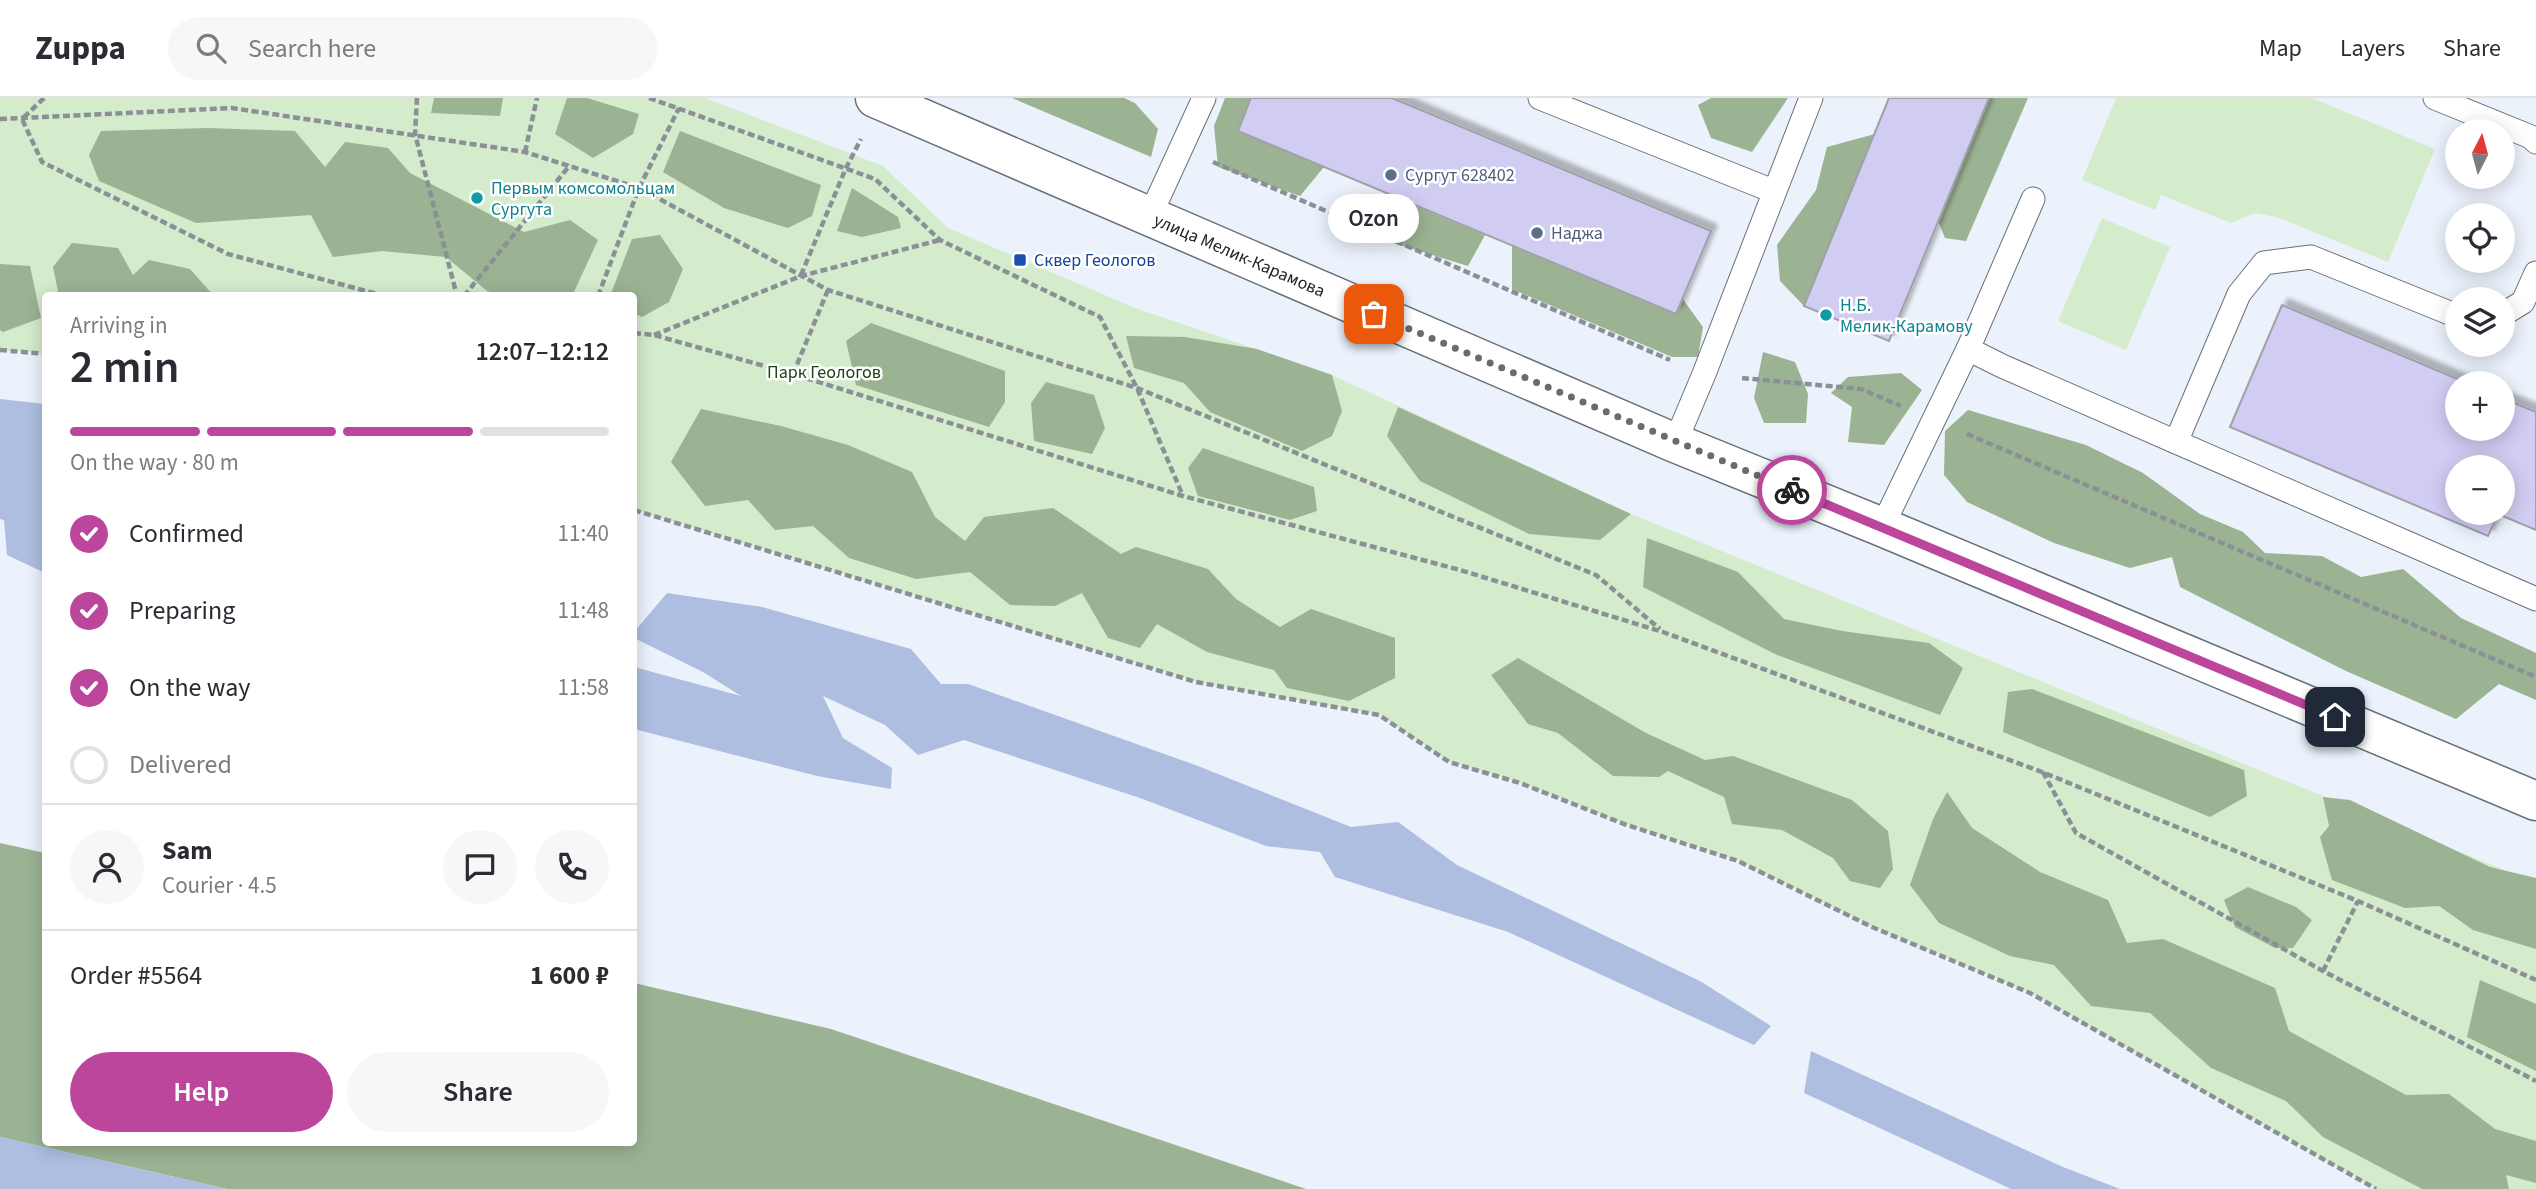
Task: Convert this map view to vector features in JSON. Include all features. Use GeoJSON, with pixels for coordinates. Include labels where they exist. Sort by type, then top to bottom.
{"type":"FeatureCollection","features":[{"type":"Feature","properties":{"kind":"main road","name":"улица Мелик-Карамова"},"geometry":{"type":"LineString","coordinates":[[875,98],[1675,443],[2536,801]]}},
{"type":"Feature","properties":{"kind":"lane"},"geometry":{"type":"LineString","coordinates":[[1149,218],[1204,98]]}},
{"type":"Feature","properties":{"kind":"lane"},"geometry":{"type":"LineString","coordinates":[[1540,98],[1773,191]]}},
{"type":"Feature","properties":{"kind":"lane"},"geometry":{"type":"LineString","coordinates":[[1675,443],[1811,98]]}},
{"type":"Feature","properties":{"kind":"lane"},"geometry":{"type":"LineString","coordinates":[[2435,98],[2531,137],[2536,142]]}},
{"type":"Feature","properties":{"kind":"lane"},"geometry":{"type":"LineString","coordinates":[[1882,527],[1968,349],[2033,199]]}},
{"type":"Feature","properties":{"kind":"lane"},"geometry":{"type":"LineString","coordinates":[[2176,442],[2239,295],[2264,263],[2311,257],[2445,311]]}},
{"type":"Feature","properties":{"kind":"lane"},"geometry":{"type":"LineString","coordinates":[[2515,307],[2524,302],[2536,273]]}},
{"type":"Feature","properties":{"kind":"lane"},"geometry":{"type":"LineString","coordinates":[[1968,349],[2536,599]]}},
{"type":"Feature","properties":{"kind":"path"},"geometry":{"type":"LineString","coordinates":[[22,119],[44,98]]}},
{"type":"Feature","properties":{"kind":"path"},"geometry":{"type":"LineString","coordinates":[[417,98],[415,134],[456,292]]}},
{"type":"Feature","properties":{"kind":"path"},"geometry":{"type":"LineString","coordinates":[[525,152],[537,98]]}},
{"type":"Feature","properties":{"kind":"path"},"geometry":{"type":"LineString","coordinates":[[649,98],[874,179],[940,240],[1100,317],[1138,388],[1183,496]]}},
{"type":"Feature","properties":{"kind":"path"},"geometry":{"type":"LineString","coordinates":[[0,119],[232,108],[525,152],[570,165],[639,188],[828,290],[1138,388],[1596,575],[1663,632]]}},
{"type":"Feature","properties":{"kind":"path"},"geometry":{"type":"LineString","coordinates":[[600,292],[639,188],[679,108]]}},
{"type":"Feature","properties":{"kind":"path"},"geometry":{"type":"LineString","coordinates":[[22,119],[42,162],[228,254],[370,292]]}},
{"type":"Feature","properties":{"kind":"path"},"geometry":{"type":"LineString","coordinates":[[1181,148],[1704,374],[1861,388],[2536,677]]}},
{"type":"Feature","properties":{"kind":"path"},"geometry":{"type":"LineString","coordinates":[[467,292],[570,165]]}},
{"type":"Feature","properties":{"kind":"path"},"geometry":{"type":"LineString","coordinates":[[801,276],[846,167]]}},
{"type":"Feature","properties":{"kind":"path"},"geometry":{"type":"LineString","coordinates":[[654,335],[801,276],[940,240]]}},
{"type":"Feature","properties":{"kind":"path"},"geometry":{"type":"LineString","coordinates":[[793,374],[828,290]]}},
{"type":"Feature","properties":{"kind":"path"},"geometry":{"type":"LineString","coordinates":[[637,333],[654,335],[793,374],[1183,496],[1460,570],[1663,632],[2042,772],[2358,901],[2536,979]]}},
{"type":"Feature","properties":{"kind":"path"},"geometry":{"type":"LineString","coordinates":[[0,350],[42,355]]}},
{"type":"Feature","properties":{"kind":"path"},"geometry":{"type":"LineString","coordinates":[[637,511],[1196,682],[1379,715],[1449,762],[1520,783],[1623,824],[1738,861],[1872,927],[2030,993],[2376,1189]]}},
{"type":"Feature","properties":{"kind":"path"},"geometry":{"type":"LineString","coordinates":[[2042,772],[2076,833],[2323,971],[2536,1082]]}},
{"type":"Feature","properties":{"kind":"path"},"geometry":{"type":"LineString","coordinates":[[2323,971],[2358,901]]}},
{"type":"Feature","properties":{"kind":"green space","name":"Парк Геологов"},"geometry":{"type":"Polygon","coordinates":[[[0,98],[705,98],[883,166],[948,228],[1135,308],[1332,375],[1631,514],[2536,883],[2536,1189],[2376,1189],[2030,993],[1872,927],[1738,861],[1624,824],[1520,783],[1449,762],[1379,715],[1196,682],[637,511],[637,292],[42,292],[42,354],[0,350],[0,98]]]}},
{"type":"Feature","properties":{"kind":"green space"},"geometry":{"type":"Polygon","coordinates":[[[434,98],[503,98],[500,116],[431,113],[434,98]]]}},
{"type":"Feature","properties":{"kind":"green space"},"geometry":{"type":"Polygon","coordinates":[[[567,98],[587,98],[639,114],[633,134],[593,158],[555,134],[567,98]]]}},
{"type":"Feature","properties":{"kind":"green space"},"geometry":{"type":"Polygon","coordinates":[[[1012,98],[1124,98],[1135,103],[1158,129],[1151,157],[1012,98]]]}},
{"type":"Feature","properties":{"kind":"green space"},"geometry":{"type":"Polygon","coordinates":[[[1225,98],[1251,98],[1238,131],[1324,167],[1300,196],[1218,167],[1214,126],[1225,98]]]}},
{"type":"Feature","properties":{"kind":"green space"},"geometry":{"type":"Polygon","coordinates":[[[1711,98],[1788,98],[1752,152],[1711,138],[1698,105],[1711,98]]]}},
{"type":"Feature","properties":{"kind":"green space"},"geometry":{"type":"Polygon","coordinates":[[[1989,98],[2028,98],[1966,241],[1945,238],[1938,221],[1989,98]]]}},
{"type":"Feature","properties":{"kind":"green space"},"geometry":{"type":"Polygon","coordinates":[[[2116,98],[2312,98],[2435,149],[2388,262],[2277,217],[2255,213],[2231,223],[2161,195],[2155,210],[2082,180],[2116,98]]]}},
{"type":"Feature","properties":{"kind":"green space"},"geometry":{"type":"Polygon","coordinates":[[[208,128],[295,131],[325,167],[345,142],[388,148],[410,173],[524,232],[570,220],[598,240],[574,292],[490,292],[446,257],[382,251],[333,257],[311,215],[196,223],[99,181],[89,155],[101,131],[208,128]]]}},
{"type":"Feature","properties":{"kind":"green space"},"geometry":{"type":"Polygon","coordinates":[[[680,131],[821,185],[812,216],[788,228],[724,208],[663,172],[680,131]]]}},
{"type":"Feature","properties":{"kind":"green space"},"geometry":{"type":"Polygon","coordinates":[[[1875,134],[1804,306],[1780,281],[1777,245],[1816,190],[1827,147],[1875,134]]]}},
{"type":"Feature","properties":{"kind":"green space"},"geometry":{"type":"Polygon","coordinates":[[[852,188],[898,217],[901,228],[862,237],[837,231],[852,188]]]}},
{"type":"Feature","properties":{"kind":"green space"},"geometry":{"type":"Polygon","coordinates":[[[1387,194],[1485,235],[1468,266],[1387,241],[1369,212],[1387,194]]]}},
{"type":"Feature","properties":{"kind":"green space"},"geometry":{"type":"Polygon","coordinates":[[[2102,218],[2170,247],[2126,350],[2058,321],[2102,218]]]}},
{"type":"Feature","properties":{"kind":"green space"},"geometry":{"type":"Polygon","coordinates":[[[660,235],[683,269],[669,302],[642,317],[637,314],[637,292],[612,292],[632,239],[660,235]]]}},
{"type":"Feature","properties":{"kind":"green space"},"geometry":{"type":"Polygon","coordinates":[[[72,243],[118,248],[133,275],[149,260],[190,269],[210,292],[58,292],[53,267],[72,243]]]}},
{"type":"Feature","properties":{"kind":"green space"},"geometry":{"type":"Polygon","coordinates":[[[1512,246],[1675,314],[1682,298],[1703,327],[1698,357],[1672,357],[1512,289],[1512,246]]]}},
{"type":"Feature","properties":{"kind":"green space"},"geometry":{"type":"Polygon","coordinates":[[[0,264],[30,266],[41,318],[3,332],[0,330],[0,264]]]}},
{"type":"Feature","properties":{"kind":"green space"},"geometry":{"type":"Polygon","coordinates":[[[871,323],[1005,371],[1005,402],[989,427],[856,385],[846,341],[871,323]]]}},
{"type":"Feature","properties":{"kind":"green space"},"geometry":{"type":"Polygon","coordinates":[[[1126,336],[1185,337],[1257,349],[1332,375],[1342,411],[1332,436],[1302,451],[1210,412],[1184,383],[1134,368],[1126,336]]]}},
{"type":"Feature","properties":{"kind":"green space"},"geometry":{"type":"Polygon","coordinates":[[[1763,352],[1795,362],[1808,394],[1806,423],[1764,423],[1754,398],[1763,352]]]}},
{"type":"Feature","properties":{"kind":"green space"},"geometry":{"type":"Polygon","coordinates":[[[1901,373],[1922,390],[1884,445],[1848,442],[1852,407],[1831,393],[1848,377],[1901,373]]]}},
{"type":"Feature","properties":{"kind":"green space"},"geometry":{"type":"Polygon","coordinates":[[[1046,382],[1094,395],[1105,428],[1092,454],[1034,441],[1031,403],[1046,382]]]}},
{"type":"Feature","properties":{"kind":"green space"},"geometry":{"type":"Polygon","coordinates":[[[1398,407],[1631,514],[1600,540],[1529,534],[1420,481],[1387,436],[1398,407]]]}},
{"type":"Feature","properties":{"kind":"green space"},"geometry":{"type":"Polygon","coordinates":[[[701,409],[781,426],[848,445],[912,472],[935,517],[965,541],[984,517],[1053,508],[1121,554],[1136,547],[1208,569],[1236,599],[1280,627],[1311,609],[1395,638],[1395,678],[1349,701],[1287,688],[1274,670],[1207,652],[1157,624],[1140,648],[1108,638],[1082,593],[1055,606],[1010,605],[970,572],[916,579],[849,558],[813,526],[775,530],[748,500],[705,506],[671,462],[701,409]]]}},
{"type":"Feature","properties":{"kind":"green space"},"geometry":{"type":"Polygon","coordinates":[[[1968,410],[2086,445],[2143,473],[2200,514],[2243,532],[2265,553],[2322,556],[2361,577],[2403,569],[2461,618],[2536,653],[2536,700],[2499,684],[2456,719],[2346,671],[2180,587],[2172,557],[2130,568],[2054,543],[1967,502],[1944,475],[1945,431],[1968,410]]]}},
{"type":"Feature","properties":{"kind":"green space"},"geometry":{"type":"Polygon","coordinates":[[[1203,448],[1314,487],[1317,511],[1290,520],[1198,496],[1188,468],[1203,448]]]}},
{"type":"Feature","properties":{"kind":"green space"},"geometry":{"type":"Polygon","coordinates":[[[1647,538],[1738,572],[1784,619],[1842,631],[1929,643],[1963,668],[1940,715],[1777,655],[1643,587],[1647,538]]]}},
{"type":"Feature","properties":{"kind":"green space"},"geometry":{"type":"Polygon","coordinates":[[[1518,658],[1646,733],[1705,760],[1733,756],[1852,800],[1888,831],[1893,869],[1880,888],[1850,881],[1833,858],[1782,830],[1732,824],[1724,797],[1668,771],[1659,777],[1613,776],[1558,733],[1528,724],[1491,675],[1518,658]]]}},
{"type":"Feature","properties":{"kind":"green space"},"geometry":{"type":"Polygon","coordinates":[[[2032,689],[2244,770],[2247,796],[2210,817],[2003,732],[2008,692],[2032,689]]]}},
{"type":"Feature","properties":{"kind":"green space"},"geometry":{"type":"Polygon","coordinates":[[[1947,792],[1972,828],[2040,872],[2108,900],[2127,943],[2163,939],[2275,988],[2289,1031],[2406,1095],[2449,1094],[2495,1129],[2536,1141],[2536,1183],[2506,1175],[2509,1189],[2422,1189],[2323,1137],[2286,1101],[2211,1068],[2150,1013],[2091,1006],[2054,965],[2010,956],[1939,923],[1910,885],[1933,819],[1947,792]]]}},
{"type":"Feature","properties":{"kind":"green space"},"geometry":{"type":"Polygon","coordinates":[[[2323,797],[2350,800],[2490,867],[2536,878],[2536,949],[2473,930],[2439,906],[2405,908],[2332,880],[2320,837],[2329,826],[2323,797]]]}},
{"type":"Feature","properties":{"kind":"green space"},"geometry":{"type":"Polygon","coordinates":[[[0,843],[42,852],[42,1146],[637,1146],[637,984],[831,1029],[1306,1189],[227,1189],[0,1137],[0,843]]]}},
{"type":"Feature","properties":{"kind":"green space"},"geometry":{"type":"Polygon","coordinates":[[[2248,887],[2296,907],[2312,920],[2293,948],[2275,948],[2235,927],[2224,900],[2248,887]]]}},
{"type":"Feature","properties":{"kind":"green space"},"geometry":{"type":"Polygon","coordinates":[[[2480,980],[2536,1004],[2536,1071],[2467,1037],[2480,980]]]}},
{"type":"Feature","properties":{"kind":"water"},"geometry":{"type":"Polygon","coordinates":[[[0,399],[42,404],[42,572],[7,555],[4,520],[0,519],[0,399]]]}},
{"type":"Feature","properties":{"kind":"water"},"geometry":{"type":"Polygon","coordinates":[[[667,593],[762,607],[911,649],[941,684],[968,684],[1198,766],[1351,827],[1398,822],[1457,865],[1700,981],[1771,1026],[1754,1045],[1508,932],[1335,877],[1320,852],[1266,846],[1140,798],[964,740],[918,755],[885,725],[823,696],[843,738],[892,768],[891,789],[817,776],[637,730],[637,668],[741,696],[703,672],[637,639],[637,628],[667,593]]]}},
{"type":"Feature","properties":{"kind":"water"},"geometry":{"type":"Polygon","coordinates":[[[1811,1051],[2063,1167],[2120,1189],[2011,1189],[1804,1093],[1811,1051]]]}},
{"type":"Feature","properties":{"kind":"water"},"geometry":{"type":"Polygon","coordinates":[[[0,1137],[227,1189],[0,1189],[0,1137]]]}},
{"type":"Feature","properties":{"kind":"building"},"geometry":{"type":"Polygon","coordinates":[[[1251,98],[1392,98],[1711,231],[1676,314],[1238,131],[1251,98]]]}},
{"type":"Feature","properties":{"kind":"building"},"geometry":{"type":"Polygon","coordinates":[[[1889,98],[1989,98],[1889,341],[1804,306],[1889,98]]]}},
{"type":"Feature","properties":{"kind":"building"},"geometry":{"type":"Polygon","coordinates":[[[2282,305],[2445,374],[2445,441],[2515,441],[2515,403],[2536,412],[2536,530],[2515,521],[2515,455],[2445,455],[2445,518],[2230,427],[2282,305]]]}},
{"type":"Feature","properties":{"kind":"building"},"geometry":{"type":"Polygon","coordinates":[[[2462,525],[2493,525],[2488,536],[2462,525]]]}},
{"type":"Feature","properties":{"kind":"way so far"},"geometry":{"type":"LineString","coordinates":[[1374,314],[1792,490]]}},
{"type":"Feature","properties":{"kind":"place","name":"Сургут 628402"},"geometry":{"type":"Point","coordinates":[1391,175]}},
{"type":"Feature","properties":{"kind":"place","name":"Первым комсомольцам Сургута"},"geometry":{"type":"Point","coordinates":[477,198]}},
{"type":"Feature","properties":{"kind":"place","name":"Наджа"},"geometry":{"type":"Point","coordinates":[1537,233]}},
{"type":"Feature","properties":{"kind":"place","name":"Сквер Геологов"},"geometry":{"type":"Point","coordinates":[1020,260]}},
{"type":"Feature","properties":{"kind":"place","name":"Ozon"},"geometry":{"type":"Point","coordinates":[1374,314]}},
{"type":"Feature","properties":{"kind":"place","name":"Н.Б. Мелик-Карамову"},"geometry":{"type":"Point","coordinates":[1826,315]}},
{"type":"Feature","properties":{"kind":"route"},"geometry":{"type":"LineString","coordinates":[[1792,490],[2335,717]]}}]}
